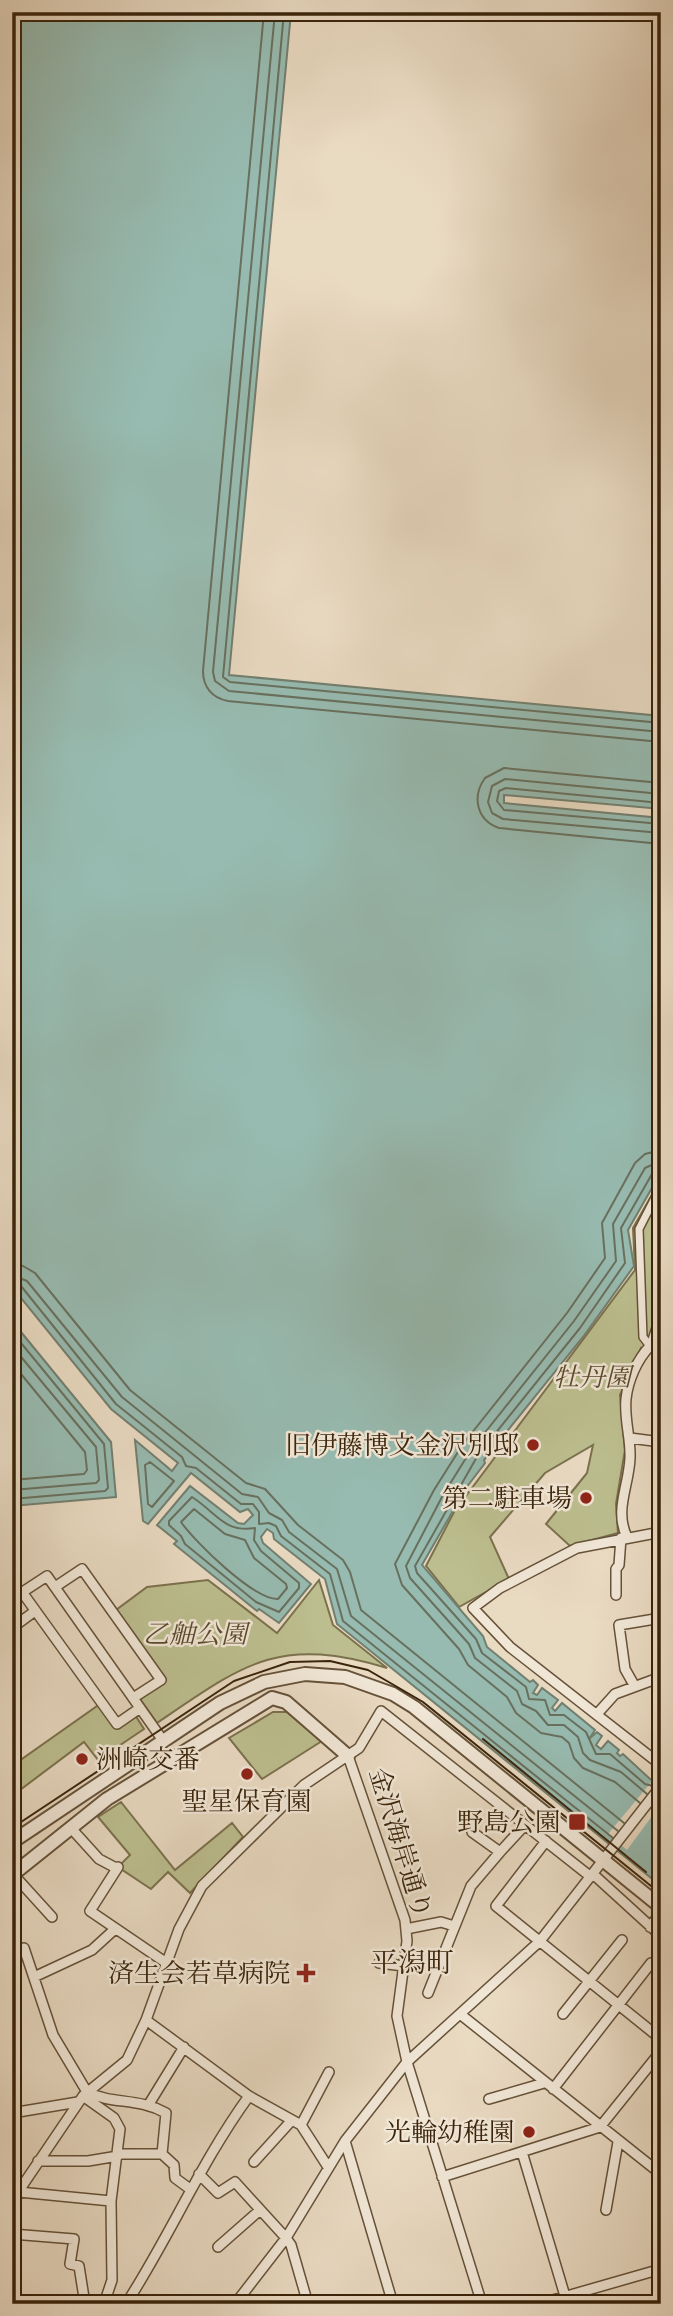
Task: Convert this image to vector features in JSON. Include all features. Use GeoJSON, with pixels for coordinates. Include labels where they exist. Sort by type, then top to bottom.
{"type":"FeatureCollection","features":[{"type":"Feature","properties":{"kind":"street"},"geometry":{"type":"LineString","coordinates":[[650,1346],[643,1337],[639,1229],[661,1186]]}},
{"type":"Feature","properties":{"kind":"street"},"geometry":{"type":"LineString","coordinates":[[616,1595],[615,1569],[619,1565],[624,1538],[621,1504],[630,1462],[630,1438],[625,1408],[629,1385],[640,1357],[650,1346],[661,1312]]}},
{"type":"Feature","properties":{"kind":"street"},"geometry":{"type":"LineString","coordinates":[[630,1438],[661,1442]]}},
{"type":"Feature","properties":{"kind":"street"},"geometry":{"type":"LineString","coordinates":[[661,1532],[577,1548],[473,1605],[510,1647],[661,1765]]}},
{"type":"Feature","properties":{"kind":"street"},"geometry":{"type":"LineString","coordinates":[[55,1587],[82,1569],[161,1680],[133,1698]]}},
{"type":"Feature","properties":{"kind":"street"},"geometry":{"type":"LineString","coordinates":[[12,1599],[47,1576],[164,1742]]}},
{"type":"Feature","properties":{"kind":"street"},"geometry":{"type":"LineString","coordinates":[[22,1592],[117,1724],[140,1709]]}},
{"type":"Feature","properties":{"kind":"street"},"geometry":{"type":"LineString","coordinates":[[12,1628],[35,1611]]}},
{"type":"Feature","properties":{"kind":"street"},"geometry":{"type":"LineString","coordinates":[[634,1685],[625,1669],[619,1625],[661,1618]]}},
{"type":"Feature","properties":{"kind":"street"},"geometry":{"type":"LineString","coordinates":[[12,1842],[220,1703],[264,1682],[305,1674],[368,1683],[414,1707],[661,1910],[650,1927]]}},
{"type":"Feature","properties":{"kind":"street"},"geometry":{"type":"LineString","coordinates":[[597,1714],[611,1697],[634,1685],[661,1677]]}},
{"type":"Feature","properties":{"kind":"street","name":"金沢海岸通り"},"geometry":{"type":"LineString","coordinates":[[13,1875],[70,1827],[156,1766],[272,1698],[286,1702],[348,1756],[381,1847],[406,1929],[397,2016],[407,2062],[482,2304]]}},
{"type":"Feature","properties":{"kind":"street"},"geometry":{"type":"LineString","coordinates":[[12,2202],[82,2096],[127,2060],[146,2020],[165,1962],[202,1886],[304,1785],[359,1748],[381,1711],[592,1875],[661,1936]]}},
{"type":"Feature","properties":{"kind":"street"},"geometry":{"type":"LineString","coordinates":[[235,2304],[257,2280],[286,2238],[345,2141],[407,2062],[540,1941],[661,1786]]}},
{"type":"Feature","properties":{"kind":"street"},"geometry":{"type":"LineString","coordinates":[[428,1993],[476,1878],[525,1825]]}},
{"type":"Feature","properties":{"kind":"street"},"geometry":{"type":"LineString","coordinates":[[70,1827],[99,1859],[117,1868],[90,1911],[165,1962]]}},
{"type":"Feature","properties":{"kind":"street"},"geometry":{"type":"LineString","coordinates":[[472,1832],[500,1852]]}},
{"type":"Feature","properties":{"kind":"street"},"geometry":{"type":"LineString","coordinates":[[546,1841],[496,1906],[661,2039]]}},
{"type":"Feature","properties":{"kind":"street"},"geometry":{"type":"LineString","coordinates":[[13,1875],[52,1917]]}},
{"type":"Feature","properties":{"kind":"street"},"geometry":{"type":"LineString","coordinates":[[406,1929],[441,1922],[454,1926]]}},
{"type":"Feature","properties":{"kind":"street"},"geometry":{"type":"LineString","coordinates":[[34,1976],[92,1950],[115,1929]]}},
{"type":"Feature","properties":{"kind":"street"},"geometry":{"type":"LineString","coordinates":[[563,2014],[622,1940]]}},
{"type":"Feature","properties":{"kind":"street"},"geometry":{"type":"LineString","coordinates":[[12,1952],[24,1948],[54,2035],[82,2096],[114,2118],[120,2129],[111,2201],[112,2280],[104,2304]]}},
{"type":"Feature","properties":{"kind":"street"},"geometry":{"type":"LineString","coordinates":[[379,1963],[404,1966]]}},
{"type":"Feature","properties":{"kind":"street"},"geometry":{"type":"LineString","coordinates":[[553,2089],[651,1963]]}},
{"type":"Feature","properties":{"kind":"street"},"geometry":{"type":"LineString","coordinates":[[460,2014],[661,2174]]}},
{"type":"Feature","properties":{"kind":"street"},"geometry":{"type":"LineString","coordinates":[[146,2020],[248,2096],[296,2122],[328,2167]]}},
{"type":"Feature","properties":{"kind":"street"},"geometry":{"type":"LineString","coordinates":[[149,2104],[184,2047]]}},
{"type":"Feature","properties":{"kind":"street"},"geometry":{"type":"LineString","coordinates":[[442,2177],[600,2127],[661,2051]]}},
{"type":"Feature","properties":{"kind":"street"},"geometry":{"type":"LineString","coordinates":[[254,2162],[296,2122],[329,2072]]}},
{"type":"Feature","properties":{"kind":"street"},"geometry":{"type":"LineString","coordinates":[[489,2099],[544,2083]]}},
{"type":"Feature","properties":{"kind":"street"},"geometry":{"type":"LineString","coordinates":[[12,2113],[82,2096],[149,2104],[166,2113],[162,2154]]}},
{"type":"Feature","properties":{"kind":"street"},"geometry":{"type":"LineString","coordinates":[[126,2304],[174,2223],[190,2189],[248,2096]]}},
{"type":"Feature","properties":{"kind":"street"},"geometry":{"type":"LineString","coordinates":[[345,2141],[393,2304]]}},
{"type":"Feature","properties":{"kind":"street"},"geometry":{"type":"LineString","coordinates":[[606,2210],[618,2142]]}},
{"type":"Feature","properties":{"kind":"street"},"geometry":{"type":"LineString","coordinates":[[522,2152],[565,2296]]}},
{"type":"Feature","properties":{"kind":"street"},"geometry":{"type":"LineString","coordinates":[[38,2161],[88,2161],[118,2155],[162,2154],[173,2165],[175,2178],[190,2189]]}},
{"type":"Feature","properties":{"kind":"street"},"geometry":{"type":"LineString","coordinates":[[199,2174],[218,2193],[235,2182],[286,2238],[308,2304]]}},
{"type":"Feature","properties":{"kind":"street"},"geometry":{"type":"LineString","coordinates":[[19,2192],[111,2201]]}},
{"type":"Feature","properties":{"kind":"street"},"geometry":{"type":"LineString","coordinates":[[218,2247],[260,2210]]}},
{"type":"Feature","properties":{"kind":"street"},"geometry":{"type":"LineString","coordinates":[[12,2234],[74,2238],[70,2264],[79,2266],[85,2304]]}},
{"type":"Feature","properties":{"kind":"street"},"geometry":{"type":"LineString","coordinates":[[539,2304],[661,2269]]}},
{"type":"Feature","properties":{"kind":"green space","name":"牡丹園"},"geometry":{"type":"Polygon","coordinates":[[[661,1179],[661,1352],[641,1348],[620,1395],[625,1450],[616,1504],[618,1533],[570,1546],[546,1524],[587,1473],[593,1445],[545,1473],[490,1537],[509,1579],[459,1607],[426,1566],[454,1512],[635,1270],[633,1228],[661,1179]]]}},
{"type":"Feature","properties":{"kind":"green space","name":"乙舳公園"},"geometry":{"type":"Polygon","coordinates":[[[208,1580],[277,1633],[319,1580],[333,1625],[387,1668],[349,1658],[317,1654],[289,1655],[239,1671],[157,1723],[140,1699],[166,1679],[116,1610],[147,1587],[208,1580]]]}},
{"type":"Feature","properties":{"kind":"green space"},"geometry":{"type":"Polygon","coordinates":[[[100,1704],[117,1727],[135,1715],[144,1729],[98,1760],[84,1742],[12,1796],[12,1766],[100,1704]]]}},
{"type":"Feature","properties":{"kind":"green space"},"geometry":{"type":"Polygon","coordinates":[[[273,1712],[287,1712],[322,1741],[262,1779],[229,1738],[273,1712]]]}},
{"type":"Feature","properties":{"kind":"green space"},"geometry":{"type":"Polygon","coordinates":[[[121,1802],[175,1870],[232,1823],[243,1837],[190,1893],[168,1872],[151,1889],[118,1867],[130,1855],[98,1817],[121,1802]]]}},
{"type":"Feature","properties":{"kind":"water"},"geometry":{"type":"Polygon","coordinates":[[[12,12],[291,12],[229,675],[661,716],[661,809],[504,795],[504,803],[661,818],[661,1172],[628,1230],[634,1266],[583,1337],[484,1460],[485,1463],[466,1488],[422,1565],[483,1636],[487,1647],[530,1682],[533,1680],[538,1685],[533,1693],[537,1695],[542,1688],[558,1700],[552,1708],[555,1711],[562,1703],[595,1730],[589,1739],[597,1732],[602,1736],[596,1745],[601,1749],[608,1741],[619,1750],[617,1753],[620,1756],[623,1754],[650,1779],[661,1784],[661,1886],[337,1624],[325,1579],[274,1539],[273,1533],[267,1529],[261,1537],[263,1543],[311,1584],[279,1623],[259,1609],[257,1611],[174,1544],[177,1541],[157,1525],[190,1486],[238,1523],[244,1524],[253,1515],[248,1509],[240,1512],[191,1473],[148,1524],[143,1521],[135,1440],[172,1471],[178,1463],[111,1409],[12,1287],[12,12]]]}},
{"type":"Feature","properties":{"kind":"water"},"geometry":{"type":"Polygon","coordinates":[[[12,1321],[111,1442],[116,1497],[12,1506],[12,1321]]]}},
{"type":"Feature","properties":{"kind":"pier"},"geometry":{"type":"Polygon","coordinates":[[[653,1780],[661,1786],[661,1804],[627,1850],[608,1834],[653,1780]]]}},
{"type":"Feature","properties":{"kind":"tram line"},"geometry":{"type":"LineString","coordinates":[[12,1828],[234,1681],[290,1662],[330,1661],[368,1670],[423,1702],[661,1894]]}},
{"type":"Feature","properties":{"kind":"tram line"},"geometry":{"type":"LineString","coordinates":[[483,1739],[646,1872]]}},
{"type":"Feature","properties":{"kind":"place","name":"旧伊藤博文金沢別邸"},"geometry":{"type":"Point","coordinates":[533,1445]}},
{"type":"Feature","properties":{"kind":"place","name":"第二駐車場"},"geometry":{"type":"Point","coordinates":[586,1498]}},
{"type":"Feature","properties":{"kind":"place","name":"洲崎交番"},"geometry":{"type":"Point","coordinates":[82,1759]}},
{"type":"Feature","properties":{"kind":"place","name":"聖星保育園"},"geometry":{"type":"Point","coordinates":[247,1774]}},
{"type":"Feature","properties":{"kind":"place","name":"野島公園"},"geometry":{"type":"Point","coordinates":[577,1822]}},
{"type":"Feature","properties":{"kind":"place","name":"済生会若草病院"},"geometry":{"type":"Point","coordinates":[306,1973]}},
{"type":"Feature","properties":{"kind":"place","name":"光輪幼稚園"},"geometry":{"type":"Point","coordinates":[529,2132]}},
{"type":"Feature","properties":{"kind":"district","name":"平潟町"},"geometry":{"type":"Point","coordinates":[412,1962]}}]}
